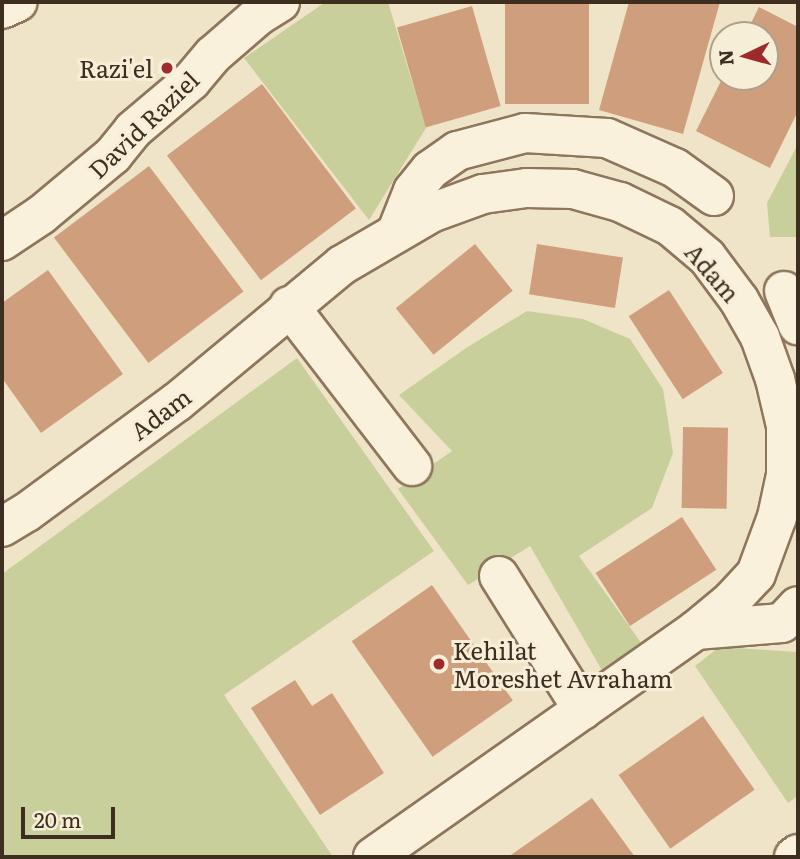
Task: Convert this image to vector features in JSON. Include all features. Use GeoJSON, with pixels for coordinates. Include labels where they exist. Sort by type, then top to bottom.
{"type":"FeatureCollection","features":[{"type":"Feature","properties":{"kind":"street"},"geometry":{"type":"LineString","coordinates":[[2,9],[18,2]]}},
{"type":"Feature","properties":{"kind":"street","name":"David Raziel"},"geometry":{"type":"LineString","coordinates":[[2,241],[41,215],[103,164],[133,131],[191,81],[213,55],[258,16],[281,2]]}},
{"type":"Feature","properties":{"kind":"street"},"geometry":{"type":"LineString","coordinates":[[397,231],[413,191],[430,170],[457,151],[525,133],[607,138],[675,168],[713,196]]}},
{"type":"Feature","properties":{"kind":"street","name":"Adam"},"geometry":{"type":"LineString","coordinates":[[2,527],[27,512],[177,402],[289,306],[342,265],[431,213],[483,194],[527,188],[573,189],[620,202],[670,226],[707,257],[740,300],[760,337],[775,379],[786,426],[786,475],[778,517],[756,574],[732,600],[696,630],[373,857]]}},
{"type":"Feature","properties":{"kind":"street"},"geometry":{"type":"LineString","coordinates":[[289,306],[412,466]]}},
{"type":"Feature","properties":{"kind":"street"},"geometry":{"type":"LineString","coordinates":[[499,576],[583,710]]}},
{"type":"Feature","properties":{"kind":"street"},"geometry":{"type":"LineString","coordinates":[[696,630],[782,624],[798,606]]}},
{"type":"Feature","properties":{"kind":"street"},"geometry":{"type":"LineString","coordinates":[[794,857],[798,854]]}},
{"type":"Feature","properties":{"kind":"green space"},"geometry":{"type":"Polygon","coordinates":[[[388,2],[426,128],[369,220],[244,58],[324,3],[388,2]]]}},
{"type":"Feature","properties":{"kind":"green space"},"geometry":{"type":"Polygon","coordinates":[[[798,144],[798,237],[770,237],[767,203],[798,144]]]}},
{"type":"Feature","properties":{"kind":"green space"},"geometry":{"type":"Polygon","coordinates":[[[527,311],[583,319],[630,339],[663,389],[673,453],[652,508],[579,556],[642,644],[603,672],[530,546],[468,585],[398,489],[452,451],[399,395],[469,346],[527,311]]]}},
{"type":"Feature","properties":{"kind":"green space"},"geometry":{"type":"Polygon","coordinates":[[[297,358],[434,551],[224,695],[333,857],[2,857],[2,574],[297,358]]]}},
{"type":"Feature","properties":{"kind":"green space"},"geometry":{"type":"Polygon","coordinates":[[[719,647],[798,652],[798,796],[788,803],[695,666],[719,647]]]}},
{"type":"Feature","properties":{"kind":"building"},"geometry":{"type":"Polygon","coordinates":[[[505,2],[589,2],[589,104],[505,104],[505,2]]]}},
{"type":"Feature","properties":{"kind":"building"},"geometry":{"type":"Polygon","coordinates":[[[629,2],[720,2],[715,21],[709,21],[709,41],[683,134],[599,110],[629,2]]]}},
{"type":"Feature","properties":{"kind":"building"},"geometry":{"type":"Polygon","coordinates":[[[472,6],[501,106],[426,127],[397,27],[472,6]]]}},
{"type":"Feature","properties":{"kind":"building"},"geometry":{"type":"Polygon","coordinates":[[[759,7],[798,27],[798,111],[770,168],[696,131],[716,91],[779,91],[779,21],[752,21],[759,7]]]}},
{"type":"Feature","properties":{"kind":"building"},"geometry":{"type":"Polygon","coordinates":[[[262,84],[356,209],[261,280],[167,156],[262,84]]]}},
{"type":"Feature","properties":{"kind":"building"},"geometry":{"type":"Polygon","coordinates":[[[149,166],[243,291],[148,363],[54,238],[149,166]]]}},
{"type":"Feature","properties":{"kind":"building"},"geometry":{"type":"Polygon","coordinates":[[[475,244],[513,291],[433,355],[396,308],[475,244]]]}},
{"type":"Feature","properties":{"kind":"building"},"geometry":{"type":"Polygon","coordinates":[[[537,244],[623,258],[615,308],[529,294],[537,244]]]}},
{"type":"Feature","properties":{"kind":"building"},"geometry":{"type":"Polygon","coordinates":[[[48,270],[123,374],[41,433],[2,378],[2,303],[48,270]]]}},
{"type":"Feature","properties":{"kind":"building"},"geometry":{"type":"Polygon","coordinates":[[[669,290],[723,373],[683,399],[629,316],[669,290]]]}},
{"type":"Feature","properties":{"kind":"building"},"geometry":{"type":"Polygon","coordinates":[[[683,427],[728,428],[727,509],[682,508],[683,427]]]}},
{"type":"Feature","properties":{"kind":"building"},"geometry":{"type":"Polygon","coordinates":[[[682,517],[716,570],[630,626],[596,573],[682,517]]]}},
{"type":"Feature","properties":{"kind":"building"},"geometry":{"type":"Polygon","coordinates":[[[432,585],[513,701],[433,757],[352,641],[432,585]]]}},
{"type":"Feature","properties":{"kind":"building"},"geometry":{"type":"Polygon","coordinates":[[[295,680],[312,706],[332,693],[384,773],[320,815],[251,708],[295,680]]]}},
{"type":"Feature","properties":{"kind":"building"},"geometry":{"type":"Polygon","coordinates":[[[703,716],[755,790],[670,849],[619,775],[703,716]]]}},
{"type":"Feature","properties":{"kind":"building"},"geometry":{"type":"Polygon","coordinates":[[[592,798],[635,857],[508,857],[551,827],[592,798]]]}},
{"type":"Feature","properties":{"kind":"place","name":"Razi'el"},"geometry":{"type":"Point","coordinates":[167,68]}},
{"type":"Feature","properties":{"kind":"place","name":"Kehilat Moreshet Avraham"},"geometry":{"type":"Point","coordinates":[439,664]}}]}
